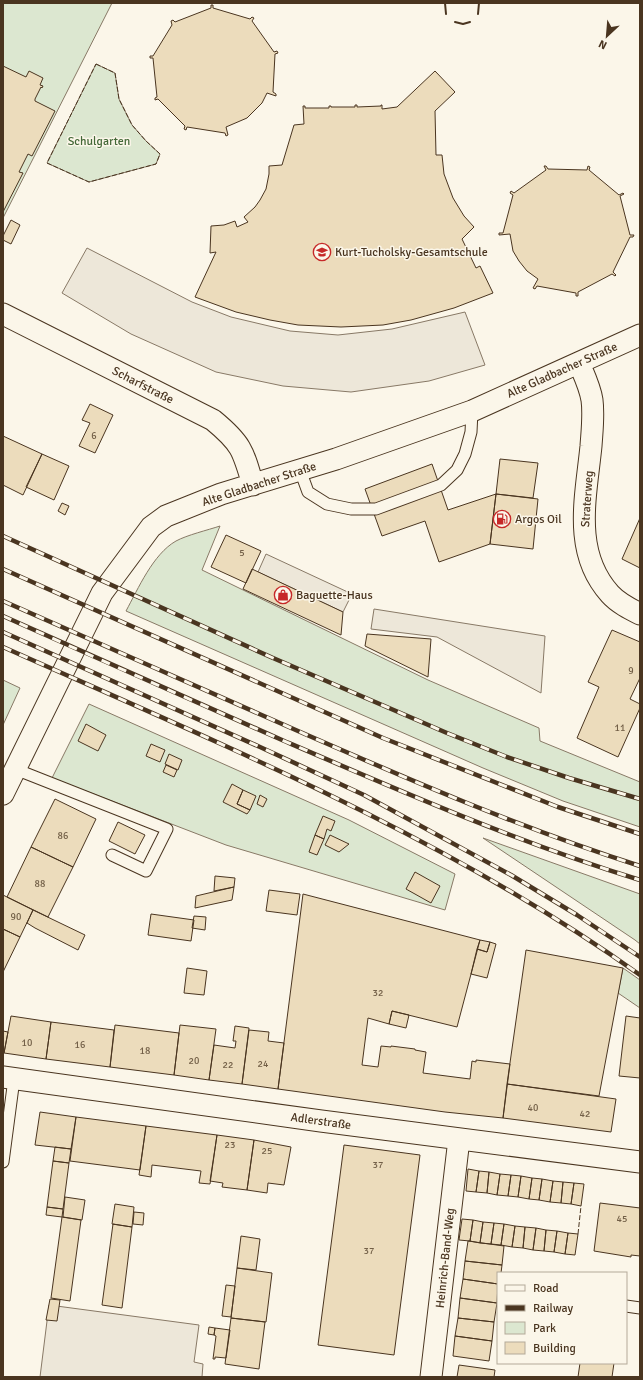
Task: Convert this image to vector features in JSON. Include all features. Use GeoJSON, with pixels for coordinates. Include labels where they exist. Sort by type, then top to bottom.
{"type":"FeatureCollection","features":[{"type":"Feature","properties":{"kind":"street","name":"Scharfstraße"},"geometry":{"type":"LineString","coordinates":[[3,314],[213,420],[229,433],[244,452],[253,485]]}},
{"type":"Feature","properties":{"kind":"street","name":"Alte Gladbacher Straße"},"geometry":{"type":"LineString","coordinates":[[3,794],[9,766],[102,593],[151,527],[166,516],[221,494],[300,470],[472,411],[640,336]]}},
{"type":"Feature","properties":{"kind":"street","name":"Straterweg"},"geometry":{"type":"LineString","coordinates":[[579,363],[588,385],[592,401],[593,421],[585,511],[584,530],[586,547],[591,565],[600,581],[611,595],[625,606],[640,614]]}},
{"type":"Feature","properties":{"kind":"street","name":"Adlerstraße"},"geometry":{"type":"LineString","coordinates":[[9,1078],[640,1162]]}},
{"type":"Feature","properties":{"kind":"street","name":"Heinrich-Band-Weg"},"geometry":{"type":"LineString","coordinates":[[431,1377],[459,1139]]}},
{"type":"Feature","properties":{"kind":"lane"},"geometry":{"type":"LineString","coordinates":[[300,470],[308,492],[327,504],[351,509],[376,509],[441,485],[457,470],[465,454],[471,432],[472,411]]}},
{"type":"Feature","properties":{"kind":"lane"},"geometry":{"type":"LineString","coordinates":[[9,766],[167,829],[146,871],[112,855]]}},
{"type":"Feature","properties":{"kind":"lane"},"geometry":{"type":"LineString","coordinates":[[3,1162],[9,1078]]}},
{"type":"Feature","properties":{"kind":"lane"},"geometry":{"type":"LineString","coordinates":[[627,1306],[640,1308]]}},
{"type":"Feature","properties":{"kind":"green space"},"geometry":{"type":"Polygon","coordinates":[[[3,3],[112,3],[3,218],[3,3]]]}},
{"type":"Feature","properties":{"kind":"green space","name":"Schulgarten"},"geometry":{"type":"Polygon","coordinates":[[[96,64],[115,73],[119,99],[132,125],[160,154],[156,164],[89,182],[47,163],[96,64]]]}},
{"type":"Feature","properties":{"kind":"green space"},"geometry":{"type":"Polygon","coordinates":[[[220,526],[202,570],[428,680],[539,728],[540,741],[640,782],[640,827],[563,801],[483,768],[126,611],[141,583],[160,554],[176,541],[220,526]]]}},
{"type":"Feature","properties":{"kind":"green space"},"geometry":{"type":"Polygon","coordinates":[[[3,680],[20,688],[3,725],[3,680]]]}},
{"type":"Feature","properties":{"kind":"green space"},"geometry":{"type":"Polygon","coordinates":[[[89,704],[349,820],[455,874],[445,910],[226,845],[52,778],[89,704]]]}},
{"type":"Feature","properties":{"kind":"green space"},"geometry":{"type":"Polygon","coordinates":[[[483,838],[640,894],[640,944],[635,940],[483,838]]]}},
{"type":"Feature","properties":{"kind":"green space"},"geometry":{"type":"Polygon","coordinates":[[[623,968],[640,980],[640,1008],[618,993],[623,968]]]}},
{"type":"Feature","properties":{"kind":"shaded area"},"geometry":{"type":"Polygon","coordinates":[[[87,248],[192,302],[231,317],[290,331],[338,335],[392,329],[465,312],[485,365],[429,381],[351,392],[283,386],[216,372],[131,334],[62,293],[87,248]]]}},
{"type":"Feature","properties":{"kind":"shaded area"},"geometry":{"type":"Polygon","coordinates":[[[266,554],[352,594],[343,612],[258,572],[266,554]]]}},
{"type":"Feature","properties":{"kind":"shaded area"},"geometry":{"type":"Polygon","coordinates":[[[374,609],[545,636],[541,693],[437,637],[371,629],[374,609]]]}},
{"type":"Feature","properties":{"kind":"shaded area"},"geometry":{"type":"Polygon","coordinates":[[[49,1305],[199,1325],[194,1362],[203,1364],[202,1377],[40,1377],[49,1305]]]}},
{"type":"Feature","properties":{"kind":"building"},"geometry":{"type":"Polygon","coordinates":[[[211,5],[213,5],[213,8],[250,19],[252,17],[254,18],[252,21],[274,52],[277,51],[278,53],[275,54],[273,92],[276,96],[267,93],[262,103],[247,118],[226,127],[228,135],[226,136],[225,133],[187,127],[186,130],[184,129],[185,126],[158,99],[155,100],[157,97],[153,58],[150,58],[150,56],[153,56],[172,25],[171,21],[173,20],[175,22],[211,8],[211,5]]]}},
{"type":"Feature","properties":{"kind":"building"},"geometry":{"type":"Polygon","coordinates":[[[3,66],[26,77],[29,71],[43,78],[40,85],[43,86],[42,88],[41,87],[35,101],[55,111],[32,156],[28,154],[19,172],[23,173],[3,212],[3,66]]]}},
{"type":"Feature","properties":{"kind":"building"},"geometry":{"type":"Polygon","coordinates":[[[435,71],[455,92],[435,111],[436,155],[442,155],[444,174],[453,198],[464,216],[474,227],[462,239],[476,268],[480,266],[493,293],[454,308],[411,320],[383,325],[341,327],[298,325],[270,320],[236,312],[195,297],[216,252],[210,253],[211,226],[224,225],[235,221],[237,227],[248,222],[244,217],[255,207],[266,189],[269,166],[282,165],[294,125],[304,124],[303,106],[305,106],[305,108],[329,108],[329,106],[355,107],[355,105],[357,105],[357,107],[382,105],[382,109],[397,107],[435,71]]]}},
{"type":"Feature","properties":{"kind":"building"},"geometry":{"type":"Polygon","coordinates":[[[544,166],[548,169],[587,170],[588,166],[590,167],[589,170],[619,195],[624,194],[620,196],[630,235],[634,235],[633,237],[630,237],[613,272],[616,275],[615,276],[612,274],[578,292],[578,296],[576,296],[576,293],[537,286],[535,289],[533,288],[538,279],[527,271],[519,261],[513,251],[510,234],[499,235],[499,233],[503,233],[513,195],[510,193],[511,191],[514,193],[546,170],[544,166]]]}},
{"type":"Feature","properties":{"kind":"building"},"geometry":{"type":"Polygon","coordinates":[[[11,220],[20,225],[11,244],[3,240],[3,236],[11,220]]]}},
{"type":"Feature","properties":{"kind":"building"},"geometry":{"type":"Polygon","coordinates":[[[90,404],[113,415],[95,453],[79,446],[90,423],[82,420],[90,404]]]}},
{"type":"Feature","properties":{"kind":"building"},"geometry":{"type":"Polygon","coordinates":[[[3,436],[42,454],[23,495],[3,485],[3,436]]]}},
{"type":"Feature","properties":{"kind":"building"},"geometry":{"type":"Polygon","coordinates":[[[42,454],[69,466],[54,500],[26,487],[42,454]]]}},
{"type":"Feature","properties":{"kind":"building"},"geometry":{"type":"Polygon","coordinates":[[[500,459],[538,463],[533,498],[496,494],[500,459]]]}},
{"type":"Feature","properties":{"kind":"building"},"geometry":{"type":"Polygon","coordinates":[[[432,464],[448,510],[496,494],[490,544],[439,562],[425,521],[382,536],[365,489],[432,464]]]}},
{"type":"Feature","properties":{"kind":"building"},"geometry":{"type":"Polygon","coordinates":[[[496,494],[538,499],[533,549],[490,544],[496,494]]]}},
{"type":"Feature","properties":{"kind":"building"},"geometry":{"type":"Polygon","coordinates":[[[62,503],[69,506],[65,515],[58,511],[62,503]]]}},
{"type":"Feature","properties":{"kind":"building"},"geometry":{"type":"Polygon","coordinates":[[[640,518],[640,568],[622,559],[640,518]]]}},
{"type":"Feature","properties":{"kind":"building"},"geometry":{"type":"Polygon","coordinates":[[[226,535],[261,551],[246,583],[211,567],[226,535]]]}},
{"type":"Feature","properties":{"kind":"building"},"geometry":{"type":"Polygon","coordinates":[[[252,569],[343,612],[341,635],[243,589],[252,569]]]}},
{"type":"Feature","properties":{"kind":"building"},"geometry":{"type":"Polygon","coordinates":[[[612,630],[640,642],[640,678],[630,699],[640,704],[640,708],[618,757],[577,738],[599,687],[588,682],[612,630]]]}},
{"type":"Feature","properties":{"kind":"building"},"geometry":{"type":"Polygon","coordinates":[[[367,634],[431,639],[428,677],[365,646],[367,634]]]}},
{"type":"Feature","properties":{"kind":"building"},"geometry":{"type":"Polygon","coordinates":[[[86,724],[106,735],[98,751],[78,741],[86,724]]]}},
{"type":"Feature","properties":{"kind":"building"},"geometry":{"type":"Polygon","coordinates":[[[151,744],[165,750],[160,762],[146,756],[151,744]]]}},
{"type":"Feature","properties":{"kind":"building"},"geometry":{"type":"Polygon","coordinates":[[[169,754],[182,760],[178,770],[165,764],[169,754]]]}},
{"type":"Feature","properties":{"kind":"building"},"geometry":{"type":"Polygon","coordinates":[[[166,765],[177,770],[174,777],[163,772],[166,765]]]}},
{"type":"Feature","properties":{"kind":"building"},"geometry":{"type":"Polygon","coordinates":[[[232,784],[243,790],[237,804],[250,810],[247,814],[223,802],[232,784]]]}},
{"type":"Feature","properties":{"kind":"building"},"geometry":{"type":"Polygon","coordinates":[[[243,790],[256,796],[250,810],[237,804],[243,790]]]}},
{"type":"Feature","properties":{"kind":"building"},"geometry":{"type":"Polygon","coordinates":[[[260,795],[267,799],[263,807],[257,804],[260,795]]]}},
{"type":"Feature","properties":{"kind":"building"},"geometry":{"type":"Polygon","coordinates":[[[55,799],[96,819],[73,867],[31,847],[55,799]]]}},
{"type":"Feature","properties":{"kind":"building"},"geometry":{"type":"Polygon","coordinates":[[[323,816],[335,821],[331,831],[327,829],[324,839],[315,835],[323,816]]]}},
{"type":"Feature","properties":{"kind":"building"},"geometry":{"type":"Polygon","coordinates":[[[118,822],[145,835],[135,854],[109,841],[118,822]]]}},
{"type":"Feature","properties":{"kind":"building"},"geometry":{"type":"Polygon","coordinates":[[[315,835],[324,839],[317,855],[309,852],[315,835]]]}},
{"type":"Feature","properties":{"kind":"building"},"geometry":{"type":"Polygon","coordinates":[[[330,835],[349,844],[339,852],[325,845],[330,835]]]}},
{"type":"Feature","properties":{"kind":"building"},"geometry":{"type":"Polygon","coordinates":[[[31,847],[73,867],[48,917],[7,897],[31,847]]]}},
{"type":"Feature","properties":{"kind":"building"},"geometry":{"type":"Polygon","coordinates":[[[415,872],[440,886],[431,903],[406,889],[415,872]]]}},
{"type":"Feature","properties":{"kind":"building"},"geometry":{"type":"Polygon","coordinates":[[[215,876],[235,878],[234,887],[214,891],[215,876]]]}},
{"type":"Feature","properties":{"kind":"building"},"geometry":{"type":"Polygon","coordinates":[[[234,887],[232,900],[195,908],[196,896],[234,887]]]}},
{"type":"Feature","properties":{"kind":"building"},"geometry":{"type":"Polygon","coordinates":[[[269,890],[300,894],[297,915],[266,911],[269,890]]]}},
{"type":"Feature","properties":{"kind":"building"},"geometry":{"type":"Polygon","coordinates":[[[303,894],[480,940],[457,1027],[392,1011],[389,1024],[368,1018],[362,1065],[378,1067],[381,1046],[415,1049],[426,1052],[423,1073],[470,1079],[472,1061],[476,1062],[476,1060],[510,1064],[503,1118],[445,1112],[278,1089],[303,894]]]}},
{"type":"Feature","properties":{"kind":"building"},"geometry":{"type":"Polygon","coordinates":[[[3,895],[33,910],[20,937],[3,929],[3,895]]]}},
{"type":"Feature","properties":{"kind":"building"},"geometry":{"type":"Polygon","coordinates":[[[33,910],[85,935],[78,950],[27,923],[33,910]]]}},
{"type":"Feature","properties":{"kind":"building"},"geometry":{"type":"Polygon","coordinates":[[[151,914],[194,920],[191,941],[148,935],[151,914]]]}},
{"type":"Feature","properties":{"kind":"building"},"geometry":{"type":"Polygon","coordinates":[[[194,916],[206,917],[205,930],[192,928],[194,916]]]}},
{"type":"Feature","properties":{"kind":"building"},"geometry":{"type":"Polygon","coordinates":[[[3,929],[20,937],[3,972],[3,929]]]}},
{"type":"Feature","properties":{"kind":"building"},"geometry":{"type":"Polygon","coordinates":[[[480,940],[490,942],[487,952],[477,949],[480,940]]]}},
{"type":"Feature","properties":{"kind":"building"},"geometry":{"type":"Polygon","coordinates":[[[490,942],[496,944],[487,978],[471,974],[477,949],[487,952],[490,942]]]}},
{"type":"Feature","properties":{"kind":"building"},"geometry":{"type":"Polygon","coordinates":[[[526,950],[623,968],[599,1096],[507,1084],[526,950]]]}},
{"type":"Feature","properties":{"kind":"building"},"geometry":{"type":"Polygon","coordinates":[[[187,968],[207,971],[204,995],[184,993],[187,968]]]}},
{"type":"Feature","properties":{"kind":"building"},"geometry":{"type":"Polygon","coordinates":[[[392,1011],[409,1015],[406,1028],[389,1024],[392,1011]]]}},
{"type":"Feature","properties":{"kind":"building"},"geometry":{"type":"Polygon","coordinates":[[[11,1016],[51,1022],[46,1059],[4,1053],[11,1016]]]}},
{"type":"Feature","properties":{"kind":"building"},"geometry":{"type":"Polygon","coordinates":[[[626,1016],[640,1018],[640,1078],[619,1076],[626,1016]]]}},
{"type":"Feature","properties":{"kind":"building"},"geometry":{"type":"Polygon","coordinates":[[[51,1022],[114,1030],[110,1067],[46,1059],[51,1022]]]}},
{"type":"Feature","properties":{"kind":"building"},"geometry":{"type":"Polygon","coordinates":[[[115,1025],[179,1033],[174,1075],[110,1067],[115,1025]]]}},
{"type":"Feature","properties":{"kind":"building"},"geometry":{"type":"Polygon","coordinates":[[[180,1025],[216,1029],[209,1080],[174,1075],[180,1025]]]}},
{"type":"Feature","properties":{"kind":"building"},"geometry":{"type":"Polygon","coordinates":[[[235,1026],[249,1028],[242,1084],[209,1080],[214,1045],[235,1048],[236,1041],[233,1041],[235,1026]]]}},
{"type":"Feature","properties":{"kind":"building"},"geometry":{"type":"Polygon","coordinates":[[[249,1030],[269,1032],[268,1041],[284,1043],[278,1089],[242,1084],[249,1030]]]}},
{"type":"Feature","properties":{"kind":"building"},"geometry":{"type":"Polygon","coordinates":[[[3,1031],[8,1032],[4,1053],[3,1053],[3,1031]]]}},
{"type":"Feature","properties":{"kind":"building"},"geometry":{"type":"Polygon","coordinates":[[[507,1084],[616,1099],[611,1132],[503,1118],[507,1084]]]}},
{"type":"Feature","properties":{"kind":"building"},"geometry":{"type":"Polygon","coordinates":[[[40,1112],[76,1117],[71,1149],[35,1145],[40,1112]]]}},
{"type":"Feature","properties":{"kind":"building"},"geometry":{"type":"Polygon","coordinates":[[[76,1117],[146,1126],[140,1170],[70,1161],[76,1117]]]}},
{"type":"Feature","properties":{"kind":"building"},"geometry":{"type":"Polygon","coordinates":[[[146,1126],[217,1135],[210,1184],[199,1183],[201,1171],[152,1165],[151,1177],[139,1175],[146,1126]]]}},
{"type":"Feature","properties":{"kind":"building"},"geometry":{"type":"Polygon","coordinates":[[[217,1135],[254,1140],[247,1190],[222,1187],[223,1183],[210,1181],[217,1135]]]}},
{"type":"Feature","properties":{"kind":"building"},"geometry":{"type":"Polygon","coordinates":[[[254,1140],[291,1147],[284,1185],[268,1183],[267,1193],[247,1190],[254,1140]]]}},
{"type":"Feature","properties":{"kind":"building"},"geometry":{"type":"Polygon","coordinates":[[[344,1145],[420,1155],[394,1355],[318,1345],[344,1145]]]}},
{"type":"Feature","properties":{"kind":"building"},"geometry":{"type":"Polygon","coordinates":[[[55,1147],[71,1149],[69,1163],[53,1161],[55,1147]]]}},
{"type":"Feature","properties":{"kind":"building"},"geometry":{"type":"Polygon","coordinates":[[[53,1161],[69,1163],[63,1209],[47,1207],[53,1161]]]}},
{"type":"Feature","properties":{"kind":"building"},"geometry":{"type":"Polygon","coordinates":[[[468,1169],[479,1171],[476,1192],[466,1191],[468,1169]]]}},
{"type":"Feature","properties":{"kind":"building"},"geometry":{"type":"Polygon","coordinates":[[[479,1171],[489,1172],[487,1193],[476,1192],[479,1171]]]}},
{"type":"Feature","properties":{"kind":"building"},"geometry":{"type":"Polygon","coordinates":[[[489,1172],[500,1174],[497,1195],[487,1193],[489,1172]]]}},
{"type":"Feature","properties":{"kind":"building"},"geometry":{"type":"Polygon","coordinates":[[[500,1174],[511,1175],[508,1196],[497,1195],[500,1174]]]}},
{"type":"Feature","properties":{"kind":"building"},"geometry":{"type":"Polygon","coordinates":[[[511,1175],[521,1176],[518,1197],[508,1196],[511,1175]]]}},
{"type":"Feature","properties":{"kind":"building"},"geometry":{"type":"Polygon","coordinates":[[[521,1176],[532,1178],[529,1199],[518,1197],[521,1176]]]}},
{"type":"Feature","properties":{"kind":"building"},"geometry":{"type":"Polygon","coordinates":[[[532,1178],[542,1179],[539,1200],[529,1199],[532,1178]]]}},
{"type":"Feature","properties":{"kind":"building"},"geometry":{"type":"Polygon","coordinates":[[[542,1179],[553,1181],[550,1202],[539,1200],[542,1179]]]}},
{"type":"Feature","properties":{"kind":"building"},"geometry":{"type":"Polygon","coordinates":[[[553,1181],[563,1182],[561,1203],[550,1202],[553,1181]]]}},
{"type":"Feature","properties":{"kind":"building"},"geometry":{"type":"Polygon","coordinates":[[[563,1182],[574,1183],[571,1204],[561,1203],[563,1182]]]}},
{"type":"Feature","properties":{"kind":"building"},"geometry":{"type":"Polygon","coordinates":[[[574,1183],[584,1184],[581,1206],[571,1204],[574,1183]]]}},
{"type":"Feature","properties":{"kind":"building"},"geometry":{"type":"Polygon","coordinates":[[[65,1197],[85,1200],[82,1220],[63,1217],[65,1197]]]}},
{"type":"Feature","properties":{"kind":"building"},"geometry":{"type":"Polygon","coordinates":[[[600,1203],[640,1208],[640,1256],[631,1255],[631,1257],[594,1251],[600,1203]]]}},
{"type":"Feature","properties":{"kind":"building"},"geometry":{"type":"Polygon","coordinates":[[[115,1204],[134,1207],[132,1227],[112,1224],[115,1204]]]}},
{"type":"Feature","properties":{"kind":"building"},"geometry":{"type":"Polygon","coordinates":[[[47,1207],[63,1209],[62,1217],[46,1215],[47,1207]]]}},
{"type":"Feature","properties":{"kind":"building"},"geometry":{"type":"Polygon","coordinates":[[[134,1212],[144,1213],[143,1225],[133,1224],[134,1212]]]}},
{"type":"Feature","properties":{"kind":"building"},"geometry":{"type":"Polygon","coordinates":[[[62,1217],[81,1220],[70,1301],[51,1298],[62,1217]]]}},
{"type":"Feature","properties":{"kind":"building"},"geometry":{"type":"Polygon","coordinates":[[[462,1219],[473,1220],[470,1241],[459,1240],[462,1219]]]}},
{"type":"Feature","properties":{"kind":"building"},"geometry":{"type":"Polygon","coordinates":[[[473,1220],[483,1222],[480,1243],[470,1241],[473,1220]]]}},
{"type":"Feature","properties":{"kind":"building"},"geometry":{"type":"Polygon","coordinates":[[[483,1222],[494,1223],[491,1244],[480,1243],[483,1222]]]}},
{"type":"Feature","properties":{"kind":"building"},"geometry":{"type":"Polygon","coordinates":[[[494,1223],[504,1224],[501,1245],[491,1244],[494,1223]]]}},
{"type":"Feature","properties":{"kind":"building"},"geometry":{"type":"Polygon","coordinates":[[[113,1224],[132,1227],[122,1308],[102,1305],[113,1224]]]}},
{"type":"Feature","properties":{"kind":"building"},"geometry":{"type":"Polygon","coordinates":[[[504,1224],[515,1226],[512,1247],[501,1245],[504,1224]]]}},
{"type":"Feature","properties":{"kind":"building"},"geometry":{"type":"Polygon","coordinates":[[[515,1226],[525,1227],[523,1248],[512,1247],[515,1226]]]}},
{"type":"Feature","properties":{"kind":"building"},"geometry":{"type":"Polygon","coordinates":[[[525,1227],[536,1228],[533,1250],[523,1248],[525,1227]]]}},
{"type":"Feature","properties":{"kind":"building"},"geometry":{"type":"Polygon","coordinates":[[[536,1228],[546,1230],[544,1251],[533,1250],[536,1228]]]}},
{"type":"Feature","properties":{"kind":"building"},"geometry":{"type":"Polygon","coordinates":[[[546,1230],[557,1231],[554,1252],[544,1251],[546,1230]]]}},
{"type":"Feature","properties":{"kind":"building"},"geometry":{"type":"Polygon","coordinates":[[[557,1231],[568,1233],[565,1254],[554,1252],[557,1231]]]}},
{"type":"Feature","properties":{"kind":"building"},"geometry":{"type":"Polygon","coordinates":[[[568,1233],[578,1234],[575,1255],[565,1254],[568,1233]]]}},
{"type":"Feature","properties":{"kind":"building"},"geometry":{"type":"Polygon","coordinates":[[[241,1236],[260,1239],[256,1270],[237,1268],[241,1236]]]}},
{"type":"Feature","properties":{"kind":"building"},"geometry":{"type":"Polygon","coordinates":[[[468,1241],[504,1246],[502,1265],[465,1261],[468,1241]]]}},
{"type":"Feature","properties":{"kind":"building"},"geometry":{"type":"Polygon","coordinates":[[[465,1261],[502,1265],[501,1272],[497,1272],[497,1284],[463,1279],[465,1261]]]}},
{"type":"Feature","properties":{"kind":"building"},"geometry":{"type":"Polygon","coordinates":[[[237,1268],[272,1273],[266,1322],[231,1318],[237,1268]]]}},
{"type":"Feature","properties":{"kind":"building"},"geometry":{"type":"Polygon","coordinates":[[[463,1279],[497,1284],[497,1303],[460,1298],[463,1279]]]}},
{"type":"Feature","properties":{"kind":"building"},"geometry":{"type":"Polygon","coordinates":[[[226,1285],[235,1286],[231,1317],[222,1316],[226,1285]]]}},
{"type":"Feature","properties":{"kind":"building"},"geometry":{"type":"Polygon","coordinates":[[[460,1298],[497,1303],[494,1322],[458,1318],[460,1298]]]}},
{"type":"Feature","properties":{"kind":"building"},"geometry":{"type":"Polygon","coordinates":[[[50,1299],[60,1300],[57,1321],[46,1320],[50,1299]]]}},
{"type":"Feature","properties":{"kind":"building"},"geometry":{"type":"Polygon","coordinates":[[[231,1318],[265,1322],[259,1369],[225,1364],[231,1318]]]}},
{"type":"Feature","properties":{"kind":"building"},"geometry":{"type":"Polygon","coordinates":[[[458,1318],[494,1322],[492,1341],[455,1336],[458,1318]]]}},
{"type":"Feature","properties":{"kind":"building"},"geometry":{"type":"Polygon","coordinates":[[[209,1327],[215,1328],[214,1335],[208,1334],[209,1327]]]}},
{"type":"Feature","properties":{"kind":"building"},"geometry":{"type":"Polygon","coordinates":[[[215,1328],[230,1330],[226,1358],[215,1357],[215,1359],[213,1359],[216,1336],[214,1335],[215,1328]]]}},
{"type":"Feature","properties":{"kind":"building"},"geometry":{"type":"Polygon","coordinates":[[[455,1336],[492,1341],[489,1361],[453,1356],[455,1336]]]}},
{"type":"Feature","properties":{"kind":"building"},"geometry":{"type":"Polygon","coordinates":[[[580,1364],[614,1364],[612,1377],[578,1377],[580,1364]]]}},
{"type":"Feature","properties":{"kind":"building"},"geometry":{"type":"Polygon","coordinates":[[[459,1365],[495,1370],[494,1377],[457,1377],[459,1365]]]}},
{"type":"Feature","properties":{"kind":"railway"},"geometry":{"type":"LineString","coordinates":[[3,536],[273,658],[447,733],[507,757],[569,778],[640,799]]}},
{"type":"Feature","properties":{"kind":"railway"},"geometry":{"type":"LineString","coordinates":[[3,569],[383,738],[558,807],[640,834]]}},
{"type":"Feature","properties":{"kind":"railway"},"geometry":{"type":"LineString","coordinates":[[3,601],[298,731],[467,803],[596,852],[640,866]]}},
{"type":"Feature","properties":{"kind":"railway"},"geometry":{"type":"LineString","coordinates":[[3,616],[282,740],[415,797],[549,849],[640,880]]}},
{"type":"Feature","properties":{"kind":"railway"},"geometry":{"type":"LineString","coordinates":[[3,632],[364,795],[511,875],[577,915],[640,957]]}},
{"type":"Feature","properties":{"kind":"railway"},"geometry":{"type":"LineString","coordinates":[[3,647],[249,757],[330,795],[410,836],[489,879],[566,925],[640,975]]}},
{"type":"Feature","properties":{"kind":"fence"},"geometry":{"type":"LineString","coordinates":[[96,64],[115,73],[119,99],[132,125],[160,154],[156,164],[89,182],[47,163],[96,64]]}},
{"type":"Feature","properties":{"kind":"fence"},"geometry":{"type":"LineString","coordinates":[[578,1234],[581,1206]]}},
{"type":"Feature","properties":{"kind":"wall"},"geometry":{"type":"LineString","coordinates":[[445,3],[446,14]]}},
{"type":"Feature","properties":{"kind":"wall"},"geometry":{"type":"LineString","coordinates":[[478,14],[479,3]]}},
{"type":"Feature","properties":{"kind":"wall"},"geometry":{"type":"LineString","coordinates":[[455,22],[463,24],[470,22]]}},
{"type":"Feature","properties":{"kind":"place","name":"Kurt-Tucholsky-Gesamtschule"},"geometry":{"type":"Point","coordinates":[322,252]}},
{"type":"Feature","properties":{"kind":"place","name":"Argos Oil"},"geometry":{"type":"Point","coordinates":[502,519]}},
{"type":"Feature","properties":{"kind":"place","name":"Baguette-Haus"},"geometry":{"type":"Point","coordinates":[283,595]}}]}
